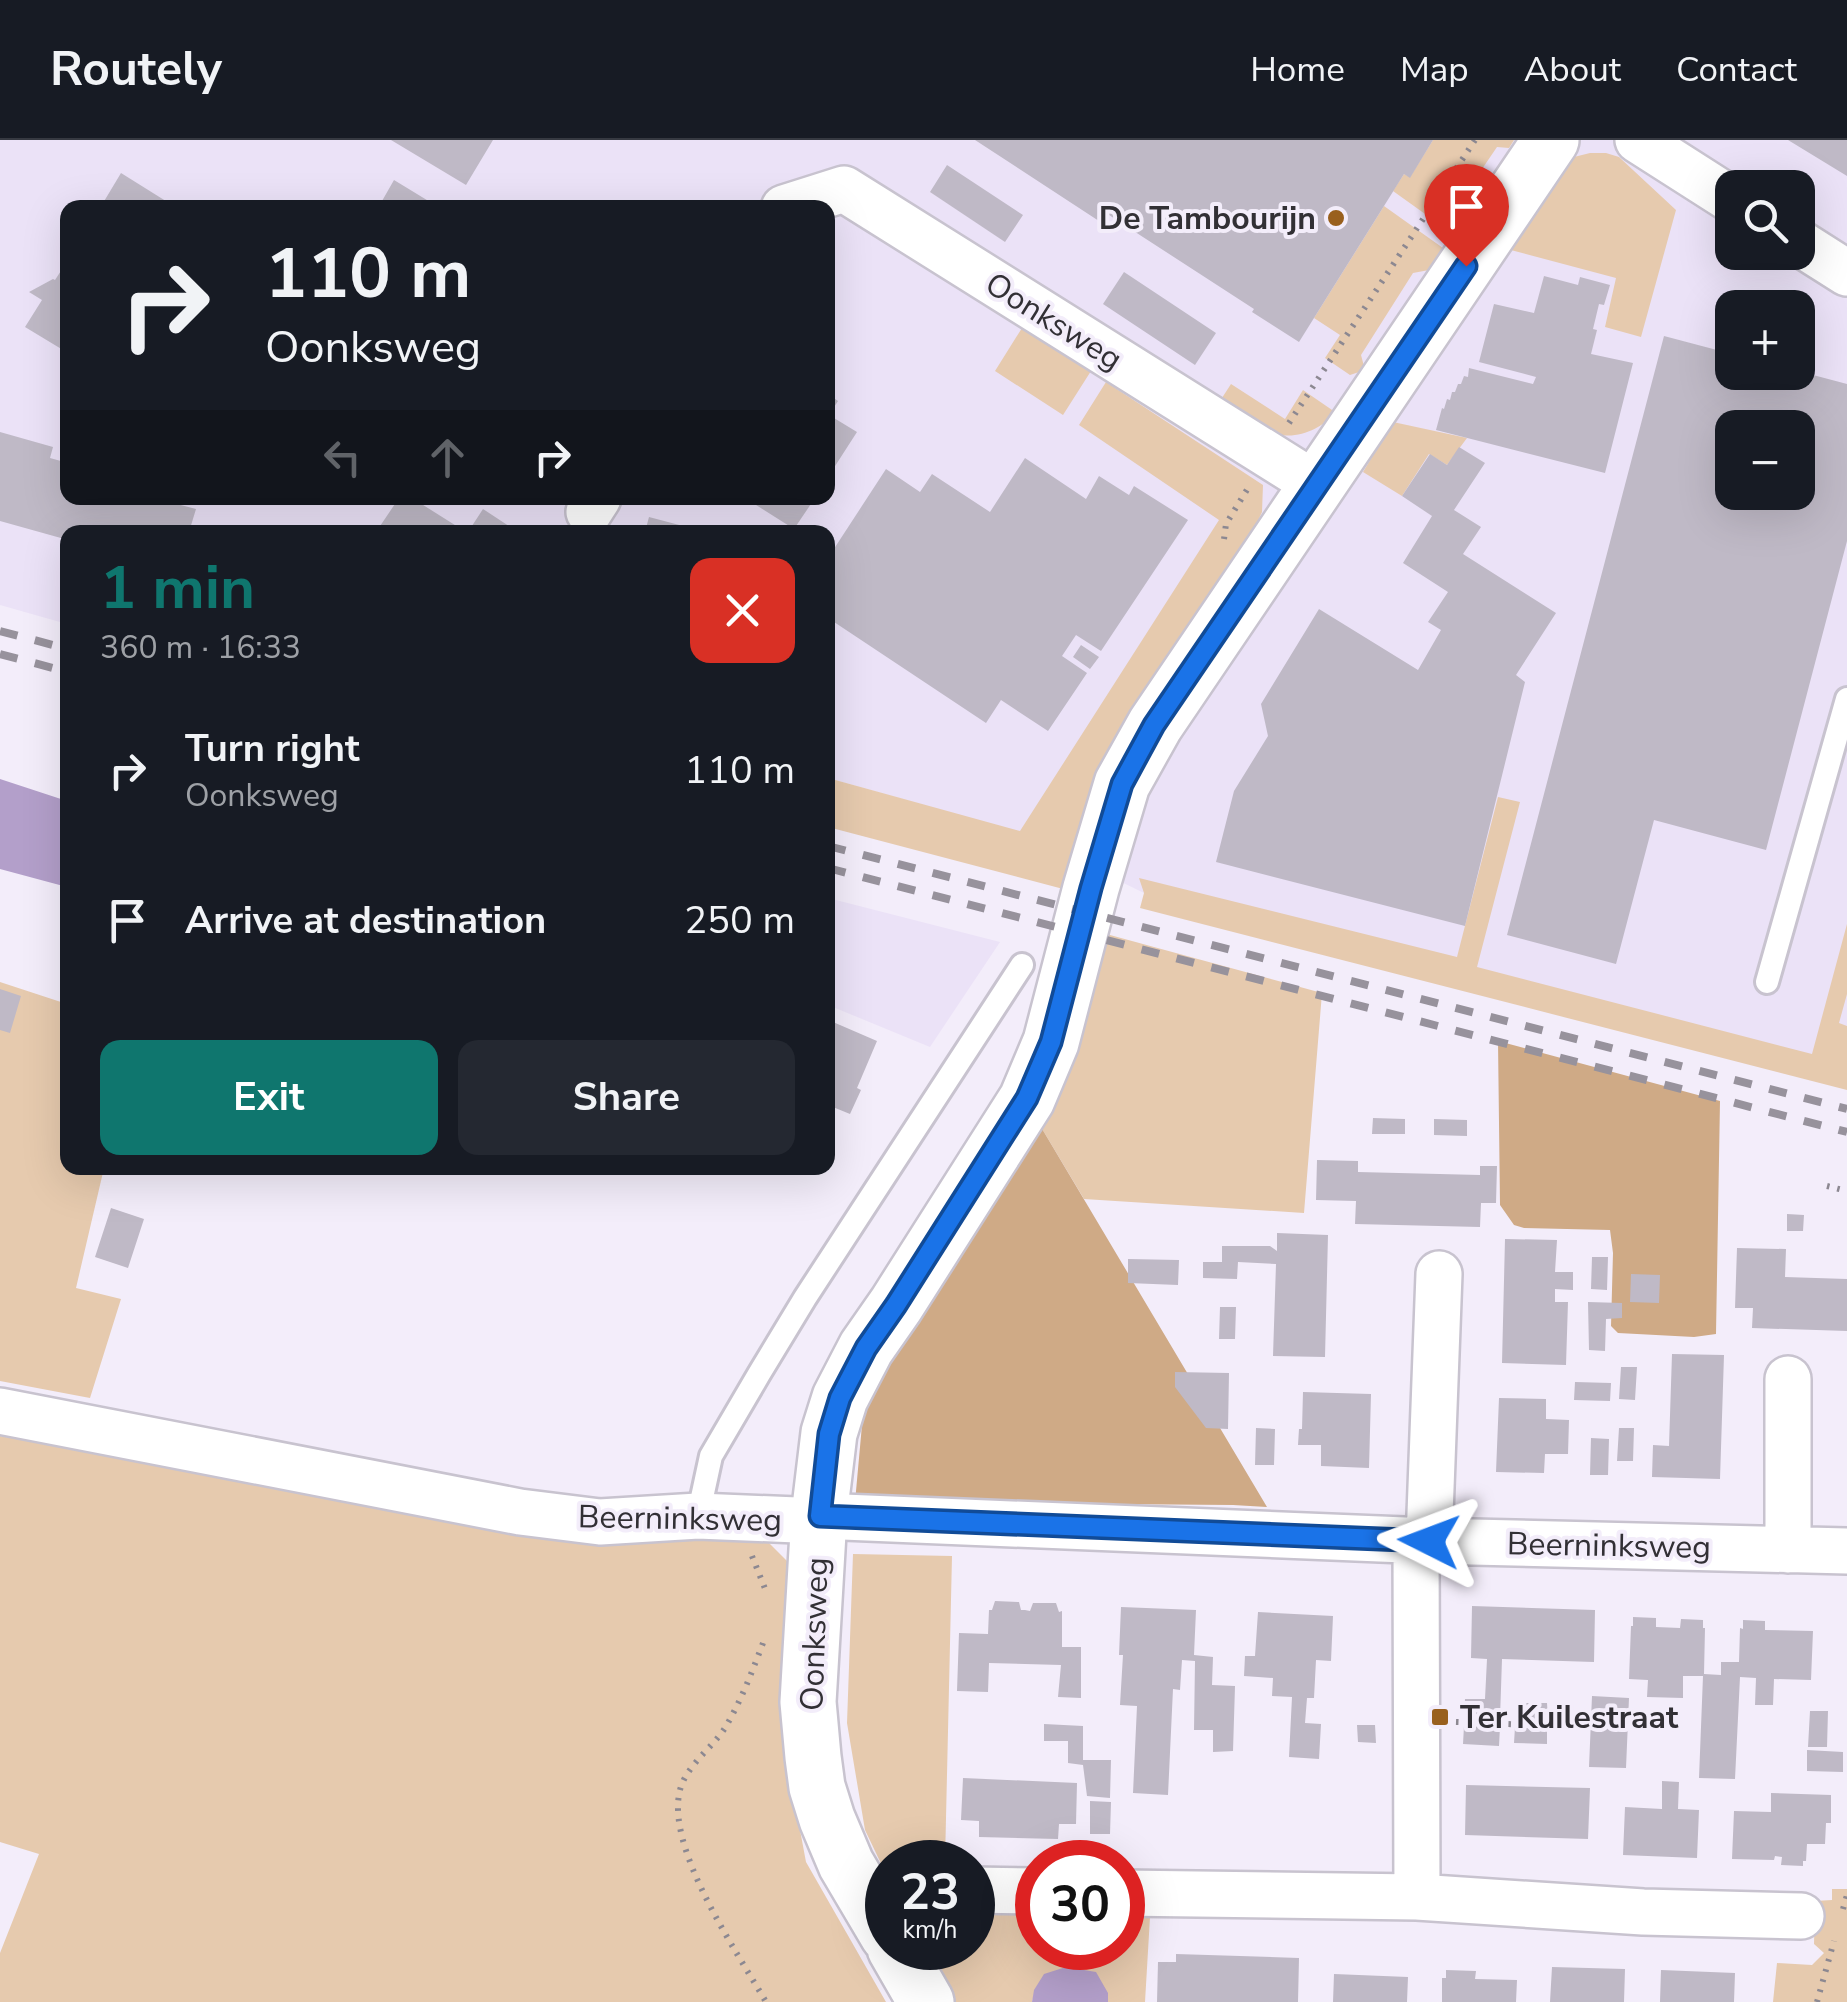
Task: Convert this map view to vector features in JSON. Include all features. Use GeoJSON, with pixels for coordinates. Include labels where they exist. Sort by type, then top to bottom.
{"type":"FeatureCollection","features":[{"type":"Feature","properties":{"kind":"main road","name":"Oonksweg"},"geometry":{"type":"LineString","coordinates":[[865,1896],[846,1864],[817,1787],[808,1702],[827,1446],[840,1398],[866,1348],[1027,1098],[1051,1042],[1122,784],[1154,725],[1550,140]]}},
{"type":"Feature","properties":{"kind":"main road"},"geometry":{"type":"LineString","coordinates":[[908,1970],[926,2002]]}},
{"type":"Feature","properties":{"kind":"street"},"geometry":{"type":"LineString","coordinates":[[1638,140],[1715,189]]}},
{"type":"Feature","properties":{"kind":"street","name":"Oonksweg"},"geometry":{"type":"LineString","coordinates":[[809,200],[844,189],[1318,486]]}},
{"type":"Feature","properties":{"kind":"street"},"geometry":{"type":"LineString","coordinates":[[1815,253],[1847,273]]}},
{"type":"Feature","properties":{"kind":"street"},"geometry":{"type":"LineString","coordinates":[[1417,1897],[1423,1540],[1438,1274]]}},
{"type":"Feature","properties":{"kind":"street"},"geometry":{"type":"LineString","coordinates":[[1788,1380],[1788,1550]]}},
{"type":"Feature","properties":{"kind":"street","name":"Beerninksweg"},"geometry":{"type":"LineString","coordinates":[[0,1411],[520,1512],[600,1522],[698,1516],[797,1520],[820,1516],[1423,1540],[1847,1551]]}},
{"type":"Feature","properties":{"kind":"street"},"geometry":{"type":"LineString","coordinates":[[1145,1892],[1417,1897],[1827,1920]]}},
{"type":"Feature","properties":{"kind":"lane"},"geometry":{"type":"LineString","coordinates":[[1767,982],[1847,699]]}},
{"type":"Feature","properties":{"kind":"lane"},"geometry":{"type":"LineString","coordinates":[[698,1516],[712,1456],[759,1374],[1022,965]]}},
{"type":"Feature","properties":{"kind":"path"},"geometry":{"type":"LineString","coordinates":[[1255,579],[1222,554],[1226,524],[1476,140]]}},
{"type":"Feature","properties":{"kind":"path"},"geometry":{"type":"LineString","coordinates":[[1827,1186],[1847,1192]]}},
{"type":"Feature","properties":{"kind":"path"},"geometry":{"type":"LineString","coordinates":[[752,1519],[751,1552],[767,1600]]}},
{"type":"Feature","properties":{"kind":"path"},"geometry":{"type":"LineString","coordinates":[[766,1632],[749,1681],[725,1728],[680,1788],[678,1820],[710,1906],[766,2002]]}},
{"type":"Feature","properties":{"kind":"path"},"geometry":{"type":"LineString","coordinates":[[1417,1720],[1559,1726]]}},
{"type":"Feature","properties":{"kind":"path"},"geometry":{"type":"LineString","coordinates":[[1817,2002],[1827,1920],[1847,1894]]}},
{"type":"Feature","properties":{"kind":"shaded area"},"geometry":{"type":"Polygon","coordinates":[[[0,140],[1847,140],[1847,1077],[1144,893],[1019,832],[835,780],[835,525],[60,525],[60,622],[0,605],[0,140]]]}},
{"type":"Feature","properties":{"kind":"shaded area"},"geometry":{"type":"Polygon","coordinates":[[[1433,140],[1514,140],[1509,148],[1497,147],[1465,194],[1473,206],[1453,234],[1393,191],[1404,174],[1410,177],[1433,140]]]}},
{"type":"Feature","properties":{"kind":"shaded area"},"geometry":{"type":"Polygon","coordinates":[[[1590,153],[1619,157],[1676,210],[1641,337],[1605,327],[1616,278],[1507,249],[1562,160],[1590,153]]]}},
{"type":"Feature","properties":{"kind":"shaded area"},"geometry":{"type":"Polygon","coordinates":[[[1384,206],[1443,248],[1429,270],[1413,273],[1361,355],[1365,370],[1350,375],[1325,358],[1340,335],[1314,318],[1384,206]]]}},
{"type":"Feature","properties":{"kind":"shaded area"},"geometry":{"type":"Polygon","coordinates":[[[1022,328],[1091,371],[1063,415],[995,371],[1022,328]]]}},
{"type":"Feature","properties":{"kind":"shaded area"},"geometry":{"type":"Polygon","coordinates":[[[1106,382],[1263,485],[1262,512],[1256,525],[1117,736],[1067,890],[835,829],[835,780],[1020,831],[1219,520],[1079,425],[1106,382]]]}},
{"type":"Feature","properties":{"kind":"shaded area"},"geometry":{"type":"Polygon","coordinates":[[[1231,384],[1285,419],[1303,390],[1335,412],[1309,431],[1277,434],[1220,401],[1231,384]]]}},
{"type":"Feature","properties":{"kind":"shaded area"},"geometry":{"type":"Polygon","coordinates":[[[1393,422],[1467,438],[1447,465],[1429,454],[1402,496],[1363,472],[1393,422]]]}},
{"type":"Feature","properties":{"kind":"shaded area"},"geometry":{"type":"Polygon","coordinates":[[[0,779],[60,799],[60,885],[0,869],[0,779]]]}},
{"type":"Feature","properties":{"kind":"shaded area"},"geometry":{"type":"Polygon","coordinates":[[[1498,797],[1520,802],[1477,967],[1812,1054],[1847,924],[1847,994],[1839,1023],[1847,1026],[1847,1090],[1140,908],[1144,893],[1139,878],[1457,957],[1498,797]]]}},
{"type":"Feature","properties":{"kind":"shaded area"},"geometry":{"type":"Polygon","coordinates":[[[835,900],[1000,942],[930,1047],[835,1008],[835,900]]]}},
{"type":"Feature","properties":{"kind":"shaded area"},"geometry":{"type":"Polygon","coordinates":[[[1099,932],[1322,993],[1304,1213],[1084,1199],[1035,1117],[1099,932]]]}},
{"type":"Feature","properties":{"kind":"shaded area"},"geometry":{"type":"Polygon","coordinates":[[[0,982],[60,1002],[60,1175],[102,1175],[76,1288],[121,1299],[90,1398],[0,1381],[0,982]]]}},
{"type":"Feature","properties":{"kind":"shaded area"},"geometry":{"type":"Polygon","coordinates":[[[1498,1041],[1720,1101],[1716,1334],[1694,1337],[1618,1333],[1611,1326],[1610,1230],[1514,1225],[1500,1205],[1498,1041]]]}},
{"type":"Feature","properties":{"kind":"shaded area"},"geometry":{"type":"Polygon","coordinates":[[[1035,1117],[1267,1507],[855,1502],[865,1392],[1035,1117]]]}},
{"type":"Feature","properties":{"kind":"shaded area"},"geometry":{"type":"Polygon","coordinates":[[[0,1436],[525,1526],[766,1540],[792,1566],[783,1739],[806,1862],[886,2002],[0,2002],[0,1953],[39,1854],[0,1842],[0,1436]]]}},
{"type":"Feature","properties":{"kind":"shaded area"},"geometry":{"type":"Polygon","coordinates":[[[853,1554],[952,1556],[946,1840],[870,1840],[847,1723],[853,1554]]]}},
{"type":"Feature","properties":{"kind":"shaded area"},"geometry":{"type":"Polygon","coordinates":[[[1832,1889],[1847,1889],[1847,2002],[1773,2002],[1777,1963],[1812,1965],[1824,1953],[1814,1944],[1815,1901],[1832,1900],[1832,1889]]]}},
{"type":"Feature","properties":{"kind":"shaded area"},"geometry":{"type":"Polygon","coordinates":[[[995,1911],[1015,1912],[1015,1970],[1145,1970],[1145,1917],[1150,1917],[1145,2002],[1108,2002],[1108,1993],[1035,1990],[1032,2002],[953,2002],[935,1970],[995,1970],[995,1911]]]}},
{"type":"Feature","properties":{"kind":"shaded area"},"geometry":{"type":"Polygon","coordinates":[[[1057,1970],[1096,1972],[1108,1993],[1108,2002],[1032,2002],[1044,1974],[1057,1970]]]}},
{"type":"Feature","properties":{"kind":"building"},"geometry":{"type":"Polygon","coordinates":[[[391,140],[493,140],[466,185],[391,140]]]}},
{"type":"Feature","properties":{"kind":"building"},"geometry":{"type":"Polygon","coordinates":[[[975,140],[1433,140],[1410,178],[1404,174],[1299,342],[1109,215],[1102,223],[975,140]]]}},
{"type":"Feature","properties":{"kind":"building"},"geometry":{"type":"Polygon","coordinates":[[[1788,140],[1847,140],[1847,176],[1788,140]]]}},
{"type":"Feature","properties":{"kind":"building"},"geometry":{"type":"Polygon","coordinates":[[[947,165],[1023,215],[1005,242],[930,192],[947,165]]]}},
{"type":"Feature","properties":{"kind":"building"},"geometry":{"type":"Polygon","coordinates":[[[121,173],[164,200],[105,200],[121,173]]]}},
{"type":"Feature","properties":{"kind":"building"},"geometry":{"type":"Polygon","coordinates":[[[394,180],[427,200],[383,200],[394,180]]]}},
{"type":"Feature","properties":{"kind":"building"},"geometry":{"type":"Polygon","coordinates":[[[60,272],[60,348],[25,327],[42,300],[29,292],[55,280],[60,272]]]}},
{"type":"Feature","properties":{"kind":"building"},"geometry":{"type":"Polygon","coordinates":[[[1124,272],[1216,333],[1195,365],[1103,304],[1124,272]]]}},
{"type":"Feature","properties":{"kind":"building"},"geometry":{"type":"Polygon","coordinates":[[[1544,276],[1578,285],[1580,277],[1610,285],[1604,305],[1599,304],[1591,354],[1633,363],[1605,473],[1436,430],[1442,408],[1464,376],[1468,377],[1469,368],[1533,384],[1536,377],[1479,362],[1494,304],[1534,313],[1544,276]]]}},
{"type":"Feature","properties":{"kind":"building"},"geometry":{"type":"Polygon","coordinates":[[[1664,336],[1715,350],[1715,390],[1815,390],[1815,376],[1847,384],[1847,541],[1766,850],[1654,820],[1616,964],[1507,935],[1664,336]]]}},
{"type":"Feature","properties":{"kind":"building"},"geometry":{"type":"Polygon","coordinates":[[[835,419],[857,432],[835,466],[835,419]]]}},
{"type":"Feature","properties":{"kind":"building"},"geometry":{"type":"Polygon","coordinates":[[[0,432],[53,447],[50,458],[60,461],[60,505],[181,505],[196,509],[191,525],[60,525],[60,538],[0,521],[0,432]]]}},
{"type":"Feature","properties":{"kind":"building"},"geometry":{"type":"Polygon","coordinates":[[[1459,447],[1485,463],[1454,510],[1481,527],[1463,554],[1556,613],[1516,675],[1525,682],[1465,926],[1216,862],[1234,791],[1268,736],[1261,704],[1319,609],[1418,670],[1441,630],[1428,622],[1448,592],[1403,563],[1432,516],[1402,496],[1430,454],[1447,465],[1459,447]]]}},
{"type":"Feature","properties":{"kind":"building"},"geometry":{"type":"Polygon","coordinates":[[[1025,458],[1086,499],[1099,476],[1129,495],[1134,486],[1188,520],[1101,651],[1076,635],[1062,656],[1087,673],[1048,731],[1001,700],[986,723],[835,623],[835,547],[886,469],[920,492],[932,474],[990,512],[1025,458]]]}},
{"type":"Feature","properties":{"kind":"building"},"geometry":{"type":"Polygon","coordinates":[[[394,505],[423,505],[455,525],[381,525],[394,505]]]}},
{"type":"Feature","properties":{"kind":"building"},"geometry":{"type":"Polygon","coordinates":[[[756,505],[810,505],[797,525],[788,525],[756,505]]]}},
{"type":"Feature","properties":{"kind":"building"},"geometry":{"type":"Polygon","coordinates":[[[483,509],[507,525],[473,525],[483,509]]]}},
{"type":"Feature","properties":{"kind":"building"},"geometry":{"type":"Polygon","coordinates":[[[649,517],[679,525],[647,525],[649,517]]]}},
{"type":"Feature","properties":{"kind":"building"},"geometry":{"type":"Polygon","coordinates":[[[1081,645],[1099,657],[1090,669],[1073,657],[1081,645]]]}},
{"type":"Feature","properties":{"kind":"building"},"geometry":{"type":"Polygon","coordinates":[[[0,989],[21,996],[10,1033],[0,1030],[0,989]]]}},
{"type":"Feature","properties":{"kind":"building"},"geometry":{"type":"Polygon","coordinates":[[[835,1023],[877,1041],[850,1114],[835,1108],[835,1023]]]}},
{"type":"Feature","properties":{"kind":"building"},"geometry":{"type":"Polygon","coordinates":[[[1373,1118],[1405,1119],[1405,1134],[1372,1134],[1373,1118]]]}},
{"type":"Feature","properties":{"kind":"building"},"geometry":{"type":"Polygon","coordinates":[[[1434,1119],[1467,1120],[1467,1136],[1434,1135],[1434,1119]]]}},
{"type":"Feature","properties":{"kind":"building"},"geometry":{"type":"Polygon","coordinates":[[[1317,1160],[1358,1161],[1358,1172],[1480,1175],[1480,1166],[1497,1166],[1496,1203],[1481,1203],[1480,1227],[1355,1224],[1356,1201],[1316,1200],[1317,1160]]]}},
{"type":"Feature","properties":{"kind":"building"},"geometry":{"type":"Polygon","coordinates":[[[111,1208],[144,1219],[128,1268],[95,1257],[111,1208]]]}},
{"type":"Feature","properties":{"kind":"building"},"geometry":{"type":"Polygon","coordinates":[[[1787,1214],[1804,1215],[1803,1231],[1787,1231],[1787,1214]]]}},
{"type":"Feature","properties":{"kind":"building"},"geometry":{"type":"Polygon","coordinates":[[[1277,1233],[1328,1235],[1325,1357],[1273,1356],[1276,1264],[1238,1262],[1237,1279],[1203,1278],[1203,1262],[1222,1262],[1222,1246],[1270,1246],[1277,1251],[1277,1233]]]}},
{"type":"Feature","properties":{"kind":"building"},"geometry":{"type":"Polygon","coordinates":[[[1505,1239],[1557,1240],[1555,1272],[1573,1272],[1573,1290],[1555,1289],[1555,1302],[1568,1302],[1566,1365],[1502,1363],[1505,1239]]]}},
{"type":"Feature","properties":{"kind":"building"},"geometry":{"type":"Polygon","coordinates":[[[1737,1248],[1786,1249],[1785,1277],[1847,1279],[1847,1331],[1752,1328],[1753,1308],[1735,1308],[1737,1248]]]}},
{"type":"Feature","properties":{"kind":"building"},"geometry":{"type":"Polygon","coordinates":[[[1592,1257],[1608,1257],[1607,1290],[1591,1289],[1592,1257]]]}},
{"type":"Feature","properties":{"kind":"building"},"geometry":{"type":"Polygon","coordinates":[[[1128,1259],[1179,1260],[1178,1285],[1128,1283],[1128,1259]]]}},
{"type":"Feature","properties":{"kind":"building"},"geometry":{"type":"Polygon","coordinates":[[[1631,1274],[1660,1275],[1659,1303],[1630,1302],[1631,1274]]]}},
{"type":"Feature","properties":{"kind":"building"},"geometry":{"type":"Polygon","coordinates":[[[1588,1302],[1622,1303],[1622,1318],[1606,1319],[1605,1351],[1589,1350],[1588,1302]]]}},
{"type":"Feature","properties":{"kind":"building"},"geometry":{"type":"Polygon","coordinates":[[[1220,1307],[1236,1307],[1235,1339],[1219,1339],[1220,1307]]]}},
{"type":"Feature","properties":{"kind":"building"},"geometry":{"type":"Polygon","coordinates":[[[1672,1354],[1724,1355],[1720,1479],[1652,1477],[1653,1445],[1669,1446],[1672,1354]]]}},
{"type":"Feature","properties":{"kind":"building"},"geometry":{"type":"Polygon","coordinates":[[[1621,1367],[1637,1367],[1635,1400],[1619,1399],[1621,1367]]]}},
{"type":"Feature","properties":{"kind":"building"},"geometry":{"type":"Polygon","coordinates":[[[1175,1372],[1229,1373],[1228,1429],[1206,1428],[1175,1387],[1175,1372]]]}},
{"type":"Feature","properties":{"kind":"building"},"geometry":{"type":"Polygon","coordinates":[[[1575,1382],[1611,1383],[1610,1401],[1574,1400],[1575,1382]]]}},
{"type":"Feature","properties":{"kind":"building"},"geometry":{"type":"Polygon","coordinates":[[[1303,1392],[1371,1394],[1369,1468],[1321,1466],[1321,1445],[1298,1445],[1303,1392]]]}},
{"type":"Feature","properties":{"kind":"building"},"geometry":{"type":"Polygon","coordinates":[[[1499,1398],[1546,1399],[1546,1419],[1569,1420],[1568,1454],[1545,1454],[1544,1473],[1496,1472],[1499,1398]]]}},
{"type":"Feature","properties":{"kind":"building"},"geometry":{"type":"Polygon","coordinates":[[[1256,1428],[1275,1429],[1274,1465],[1255,1465],[1256,1428]]]}},
{"type":"Feature","properties":{"kind":"building"},"geometry":{"type":"Polygon","coordinates":[[[1619,1428],[1634,1428],[1633,1461],[1617,1461],[1619,1428]]]}},
{"type":"Feature","properties":{"kind":"building"},"geometry":{"type":"Polygon","coordinates":[[[1591,1438],[1609,1439],[1608,1475],[1590,1475],[1591,1438]]]}},
{"type":"Feature","properties":{"kind":"building"},"geometry":{"type":"Polygon","coordinates":[[[995,1601],[1019,1602],[1021,1610],[1030,1611],[1033,1603],[1056,1603],[1062,1611],[1062,1647],[1081,1647],[1081,1698],[1058,1697],[1061,1665],[989,1663],[988,1692],[957,1691],[959,1633],[988,1634],[989,1610],[995,1601]]]}},
{"type":"Feature","properties":{"kind":"building"},"geometry":{"type":"Polygon","coordinates":[[[1472,1606],[1595,1610],[1594,1662],[1502,1659],[1500,1718],[1464,1717],[1465,1699],[1485,1699],[1487,1659],[1471,1658],[1472,1606]]]}},
{"type":"Feature","properties":{"kind":"building"},"geometry":{"type":"Polygon","coordinates":[[[1121,1607],[1196,1610],[1194,1655],[1213,1657],[1212,1685],[1235,1686],[1233,1751],[1213,1752],[1213,1730],[1194,1730],[1195,1661],[1182,1660],[1180,1690],[1173,1689],[1168,1795],[1133,1793],[1137,1706],[1120,1705],[1121,1607]]]}},
{"type":"Feature","properties":{"kind":"building"},"geometry":{"type":"Polygon","coordinates":[[[1258,1612],[1333,1616],[1331,1661],[1316,1660],[1314,1698],[1307,1698],[1305,1723],[1321,1724],[1319,1759],[1289,1757],[1292,1697],[1272,1696],[1273,1678],[1244,1676],[1245,1656],[1255,1656],[1258,1612]]]}},
{"type":"Feature","properties":{"kind":"building"},"geometry":{"type":"Polygon","coordinates":[[[1633,1617],[1656,1618],[1656,1627],[1680,1628],[1681,1619],[1703,1620],[1704,1674],[1721,1675],[1721,1662],[1739,1662],[1743,1620],[1765,1621],[1765,1630],[1813,1631],[1811,1680],[1774,1679],[1773,1705],[1755,1705],[1756,1678],[1740,1677],[1735,1779],[1699,1778],[1703,1676],[1683,1676],[1683,1698],[1647,1697],[1648,1680],[1629,1679],[1633,1617]]]}},
{"type":"Feature","properties":{"kind":"building"},"geometry":{"type":"Polygon","coordinates":[[[1592,1696],[1629,1698],[1626,1768],[1589,1767],[1592,1696]]]}},
{"type":"Feature","properties":{"kind":"building"},"geometry":{"type":"Polygon","coordinates":[[[1515,1703],[1547,1703],[1548,1720],[1515,1718],[1515,1703]]]}},
{"type":"Feature","properties":{"kind":"building"},"geometry":{"type":"Polygon","coordinates":[[[1810,1711],[1828,1711],[1827,1747],[1808,1747],[1810,1711]]]}},
{"type":"Feature","properties":{"kind":"building"},"geometry":{"type":"Polygon","coordinates":[[[1044,1724],[1083,1726],[1083,1760],[1111,1760],[1110,1798],[1087,1796],[1083,1765],[1068,1763],[1068,1741],[1044,1741],[1044,1724]]]}},
{"type":"Feature","properties":{"kind":"building"},"geometry":{"type":"Polygon","coordinates":[[[1357,1725],[1375,1725],[1376,1743],[1358,1742],[1357,1725]]]}},
{"type":"Feature","properties":{"kind":"building"},"geometry":{"type":"Polygon","coordinates":[[[1464,1726],[1500,1727],[1499,1746],[1463,1744],[1464,1726]]]}},
{"type":"Feature","properties":{"kind":"building"},"geometry":{"type":"Polygon","coordinates":[[[1515,1727],[1547,1728],[1547,1744],[1514,1743],[1515,1727]]]}},
{"type":"Feature","properties":{"kind":"building"},"geometry":{"type":"Polygon","coordinates":[[[1807,1750],[1843,1752],[1843,1772],[1807,1771],[1807,1750]]]}},
{"type":"Feature","properties":{"kind":"building"},"geometry":{"type":"Polygon","coordinates":[[[963,1778],[1077,1783],[1076,1824],[1059,1824],[1058,1839],[979,1837],[979,1821],[961,1820],[963,1778]]]}},
{"type":"Feature","properties":{"kind":"building"},"geometry":{"type":"Polygon","coordinates":[[[1662,1781],[1679,1782],[1678,1809],[1699,1810],[1697,1858],[1623,1855],[1625,1807],[1662,1809],[1662,1781]]]}},
{"type":"Feature","properties":{"kind":"building"},"geometry":{"type":"Polygon","coordinates":[[[1466,1785],[1590,1788],[1588,1839],[1465,1835],[1466,1785]]]}},
{"type":"Feature","properties":{"kind":"building"},"geometry":{"type":"Polygon","coordinates":[[[1771,1793],[1831,1795],[1831,1823],[1826,1823],[1825,1844],[1807,1844],[1803,1866],[1781,1865],[1782,1857],[1775,1856],[1774,1860],[1732,1859],[1734,1811],[1771,1812],[1771,1793]]]}},
{"type":"Feature","properties":{"kind":"building"},"geometry":{"type":"Polygon","coordinates":[[[1090,1801],[1111,1802],[1110,1834],[1090,1834],[1090,1801]]]}},
{"type":"Feature","properties":{"kind":"building"},"geometry":{"type":"Polygon","coordinates":[[[1176,1954],[1299,1958],[1298,2002],[1157,2002],[1158,1962],[1176,1962],[1176,1954]]]}},
{"type":"Feature","properties":{"kind":"building"},"geometry":{"type":"Polygon","coordinates":[[[1552,1967],[1625,1969],[1624,2002],[1550,2002],[1552,1967]]]}},
{"type":"Feature","properties":{"kind":"building"},"geometry":{"type":"Polygon","coordinates":[[[1446,1970],[1476,1971],[1475,1979],[1517,1980],[1516,2002],[1442,2002],[1446,1970]]]}},
{"type":"Feature","properties":{"kind":"building"},"geometry":{"type":"Polygon","coordinates":[[[1661,1970],[1735,1973],[1734,2002],[1660,2002],[1661,1970]]]}},
{"type":"Feature","properties":{"kind":"building"},"geometry":{"type":"Polygon","coordinates":[[[1334,1974],[1408,1977],[1407,2002],[1333,2002],[1334,1974]]]}},
{"type":"Feature","properties":{"kind":"railway"},"geometry":{"type":"LineString","coordinates":[[0,631],[60,647]]}},
{"type":"Feature","properties":{"kind":"railway"},"geometry":{"type":"LineString","coordinates":[[0,654],[60,670]]}},
{"type":"Feature","properties":{"kind":"railway"},"geometry":{"type":"LineString","coordinates":[[835,848],[1847,1109]]}},
{"type":"Feature","properties":{"kind":"railway"},"geometry":{"type":"LineString","coordinates":[[835,870],[1847,1132]]}},
{"type":"Feature","properties":{"kind":"place","name":"De Tambourijn"},"geometry":{"type":"Point","coordinates":[1336,218]}},
{"type":"Feature","properties":{"kind":"place","name":"Ter Kuilestraat"},"geometry":{"type":"Point","coordinates":[1440,1717]}},
{"type":"Feature","properties":{"kind":"route"},"geometry":{"type":"LineString","coordinates":[[1429,1541],[820,1516],[829,1434],[840,1398],[866,1348],[1027,1098],[1051,1042],[1122,784],[1154,725],[1466,266]]}}]}
